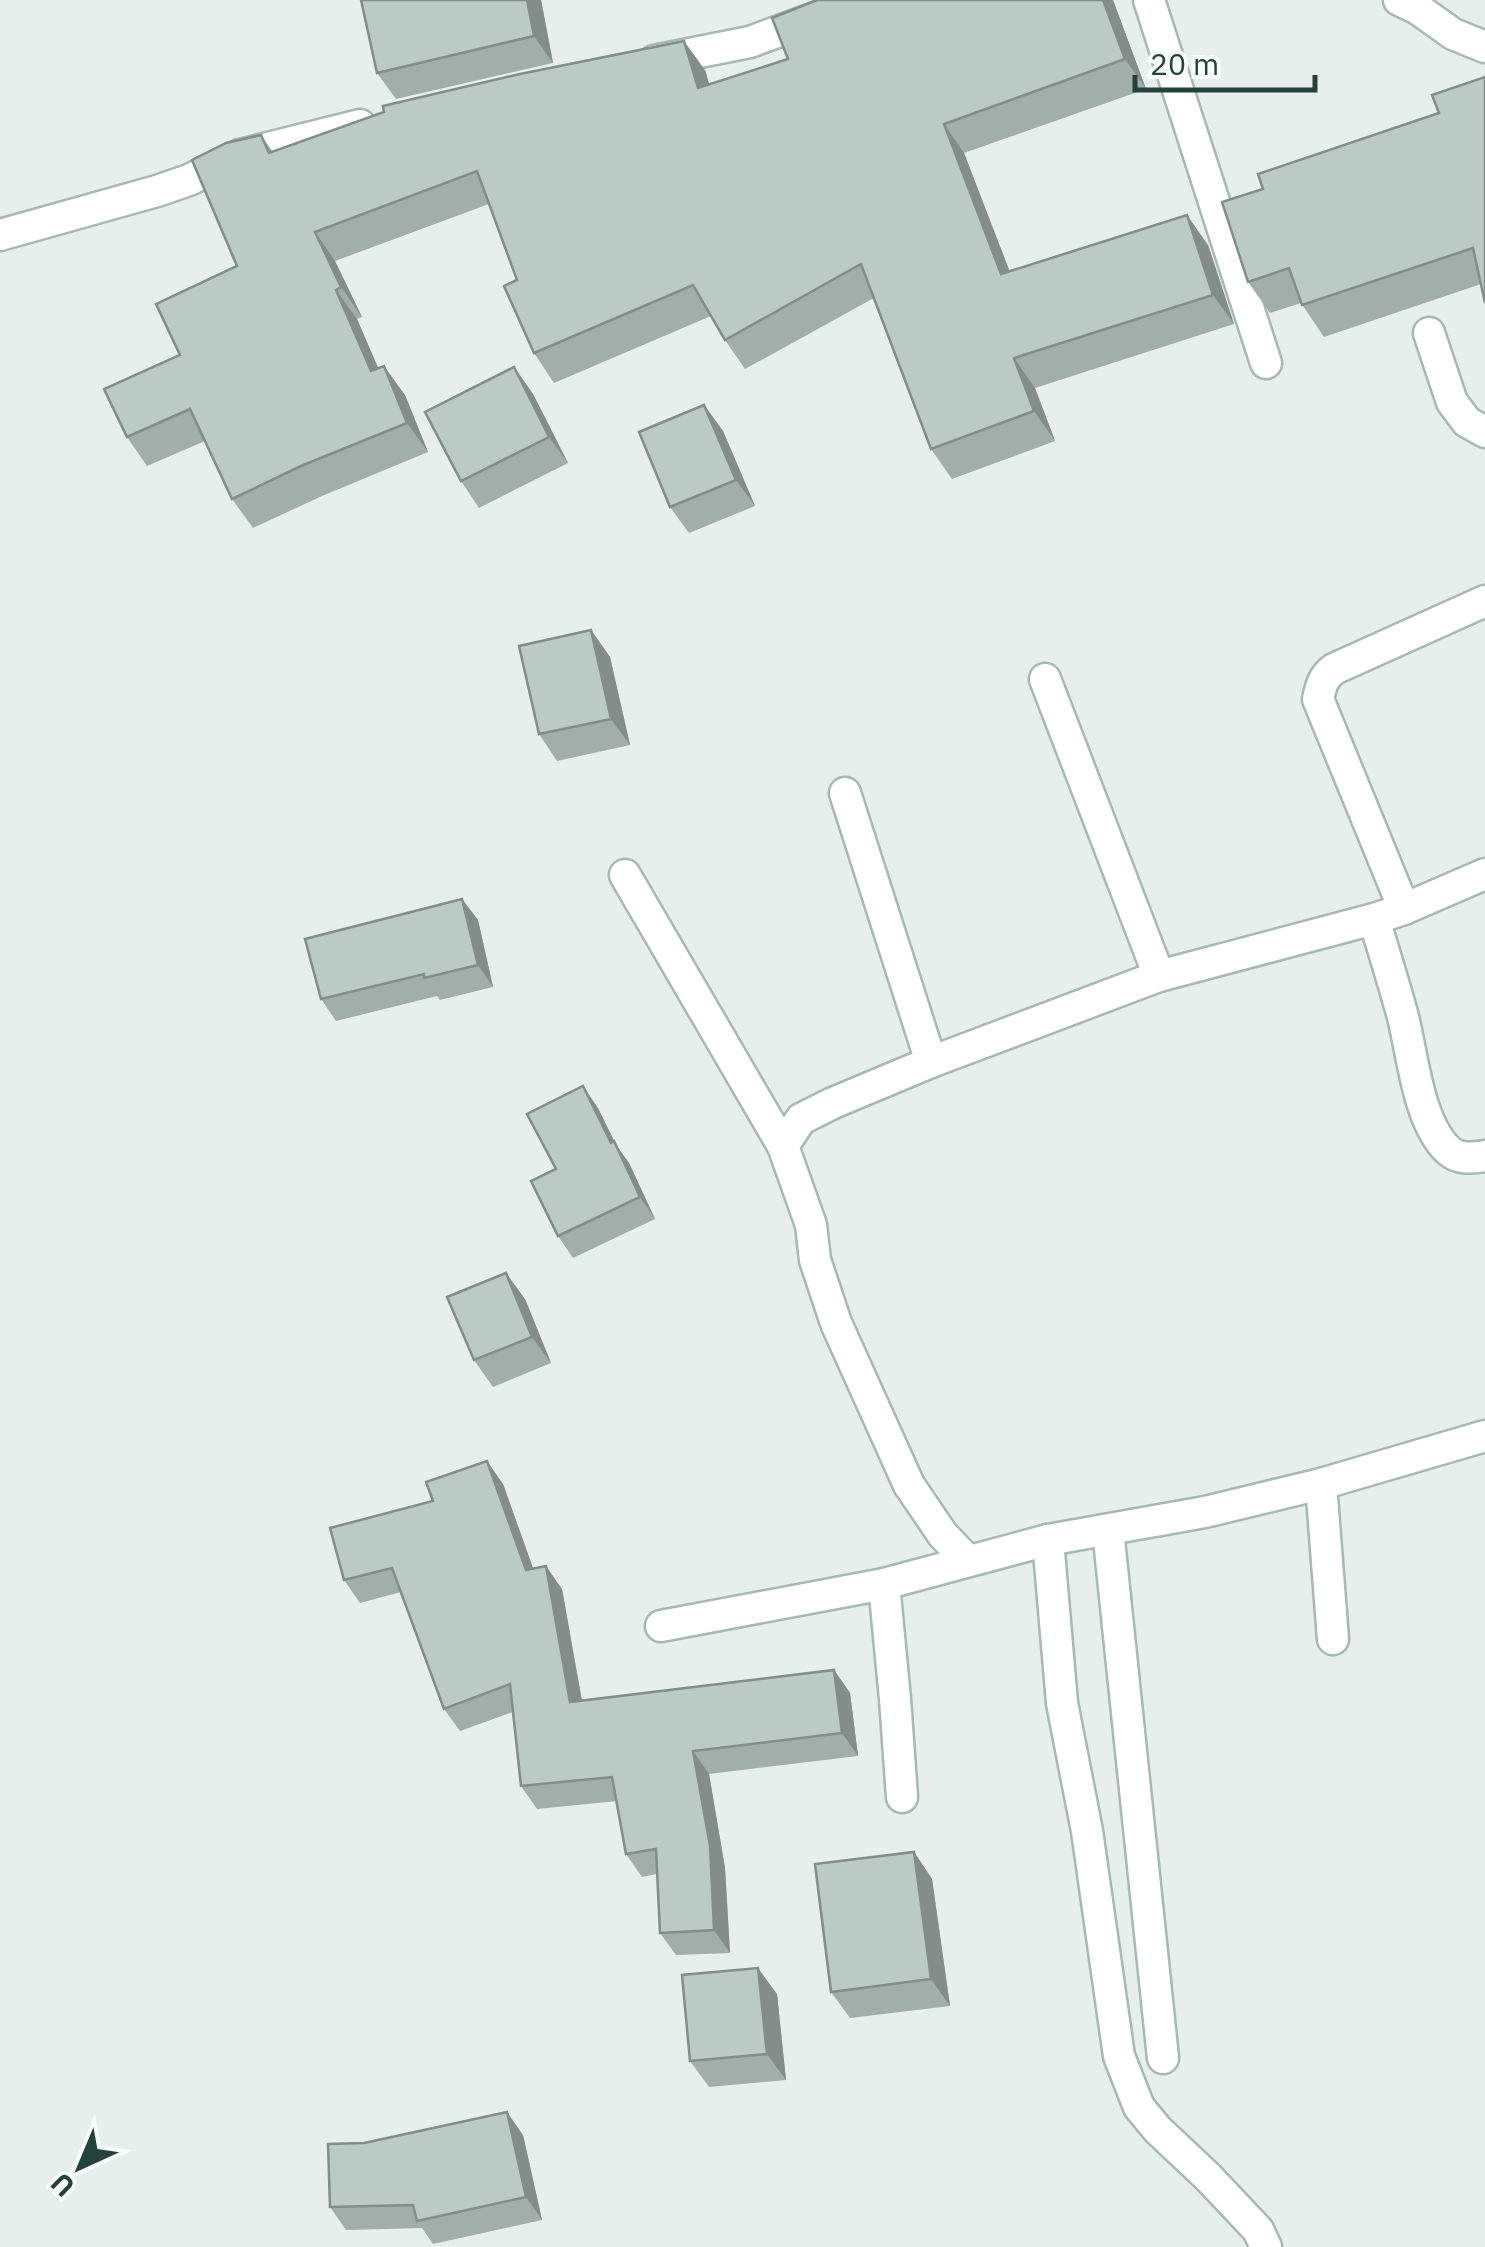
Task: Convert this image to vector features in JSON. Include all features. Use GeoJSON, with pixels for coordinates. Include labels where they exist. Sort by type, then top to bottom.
{"type":"FeatureCollection","features":[{"type":"Feature","properties":{"kind":"street"},"geometry":{"type":"LineString","coordinates":[[634,65],[750,42],[863,0]]}},
{"type":"Feature","properties":{"kind":"street"},"geometry":{"type":"LineString","coordinates":[[1149,0],[1266,364]]}},
{"type":"Feature","properties":{"kind":"street"},"geometry":{"type":"LineString","coordinates":[[1399,0],[1453,34],[1485,48]]}},
{"type":"Feature","properties":{"kind":"street"},"geometry":{"type":"LineString","coordinates":[[0,235],[157,191],[240,155],[392,118]]}},
{"type":"Feature","properties":{"kind":"street"},"geometry":{"type":"LineString","coordinates":[[1430,332],[1452,402],[1460,416],[1485,432]]}},
{"type":"Feature","properties":{"kind":"street"},"geometry":{"type":"LineString","coordinates":[[1404,909],[1318,699],[1321,686],[1334,668],[1485,601]]}},
{"type":"Feature","properties":{"kind":"street"},"geometry":{"type":"LineString","coordinates":[[1045,679],[1159,976]]}},
{"type":"Feature","properties":{"kind":"street"},"geometry":{"type":"LineString","coordinates":[[844,793],[930,1062]]}},
{"type":"Feature","properties":{"kind":"street"},"geometry":{"type":"LineString","coordinates":[[783,1146],[800,1119],[930,1062],[1159,976],[1374,919],[1485,874]]}},
{"type":"Feature","properties":{"kind":"street"},"geometry":{"type":"LineString","coordinates":[[624,875],[783,1146],[812,1225],[815,1260],[836,1323],[908,1485],[943,1535],[967,1560]]}},
{"type":"Feature","properties":{"kind":"street"},"geometry":{"type":"LineString","coordinates":[[1374,919],[1435,1133],[1454,1156],[1485,1156]]}},
{"type":"Feature","properties":{"kind":"street"},"geometry":{"type":"LineString","coordinates":[[662,1626],[884,1584],[1048,1540],[1206,1512],[1485,1436]]}},
{"type":"Feature","properties":{"kind":"street"},"geometry":{"type":"LineString","coordinates":[[1320,1484],[1333,1639]]}},
{"type":"Feature","properties":{"kind":"street"},"geometry":{"type":"LineString","coordinates":[[1108,1530],[1163,2058]]}},
{"type":"Feature","properties":{"kind":"street"},"geometry":{"type":"LineString","coordinates":[[1048,1540],[1062,1703],[1087,1831],[1119,2056],[1139,2107],[1258,2230],[1266,2247]]}},
{"type":"Feature","properties":{"kind":"street"},"geometry":{"type":"LineString","coordinates":[[884,1584],[902,1797]]}},
{"type":"Feature","properties":{"kind":"building"},"geometry":{"type":"Polygon","coordinates":[[[361,0],[527,0],[534,36],[377,73],[361,0]]]}},
{"type":"Feature","properties":{"kind":"building"},"geometry":{"type":"Polygon","coordinates":[[[817,0],[1103,0],[1125,59],[944,124],[1001,274],[1187,215],[1213,295],[1014,358],[1034,411],[931,449],[861,264],[725,340],[693,285],[534,353],[504,286],[517,280],[477,171],[315,232],[341,287],[336,290],[371,371],[384,366],[407,423],[232,499],[190,409],[127,437],[104,389],[180,355],[156,304],[237,266],[192,160],[226,143],[261,135],[269,153],[384,112],[383,106],[684,41],[698,88],[788,59],[772,18],[817,0]]]}},
{"type":"Feature","properties":{"kind":"building"},"geometry":{"type":"Polygon","coordinates":[[[1485,77],[1485,303],[1473,248],[1302,305],[1289,268],[1248,282],[1222,202],[1263,189],[1258,174],[1439,113],[1432,95],[1485,77]]]}},
{"type":"Feature","properties":{"kind":"building"},"geometry":{"type":"Polygon","coordinates":[[[514,367],[549,437],[461,481],[425,412],[514,367]]]}},
{"type":"Feature","properties":{"kind":"building"},"geometry":{"type":"Polygon","coordinates":[[[704,405],[736,480],[670,507],[639,432],[704,405]]]}},
{"type":"Feature","properties":{"kind":"building"},"geometry":{"type":"Polygon","coordinates":[[[591,630],[611,719],[539,734],[519,646],[591,630]]]}},
{"type":"Feature","properties":{"kind":"building"},"geometry":{"type":"Polygon","coordinates":[[[462,899],[478,965],[321,999],[305,939],[462,899]]]}},
{"type":"Feature","properties":{"kind":"building"},"geometry":{"type":"Polygon","coordinates":[[[583,1086],[640,1197],[558,1236],[531,1181],[556,1169],[527,1114],[583,1086]]]}},
{"type":"Feature","properties":{"kind":"building"},"geometry":{"type":"Polygon","coordinates":[[[506,1273],[532,1337],[474,1360],[447,1297],[506,1273]]]}},
{"type":"Feature","properties":{"kind":"building"},"geometry":{"type":"Polygon","coordinates":[[[487,1461],[526,1570],[546,1566],[570,1702],[834,1670],[842,1733],[693,1751],[710,1846],[714,1930],[660,1933],[656,1849],[626,1854],[612,1777],[521,1786],[510,1684],[444,1709],[392,1568],[344,1580],[330,1528],[433,1501],[426,1482],[487,1461]]]}},
{"type":"Feature","properties":{"kind":"building"},"geometry":{"type":"Polygon","coordinates":[[[914,1852],[931,1979],[831,1992],[815,1864],[914,1852]]]}},
{"type":"Feature","properties":{"kind":"building"},"geometry":{"type":"Polygon","coordinates":[[[758,1968],[767,2054],[690,2061],[682,1975],[758,1968]]]}},
{"type":"Feature","properties":{"kind":"building"},"geometry":{"type":"Polygon","coordinates":[[[507,2112],[526,2197],[417,2221],[413,2205],[330,2207],[328,2144],[364,2143],[507,2112]]]}}]}
